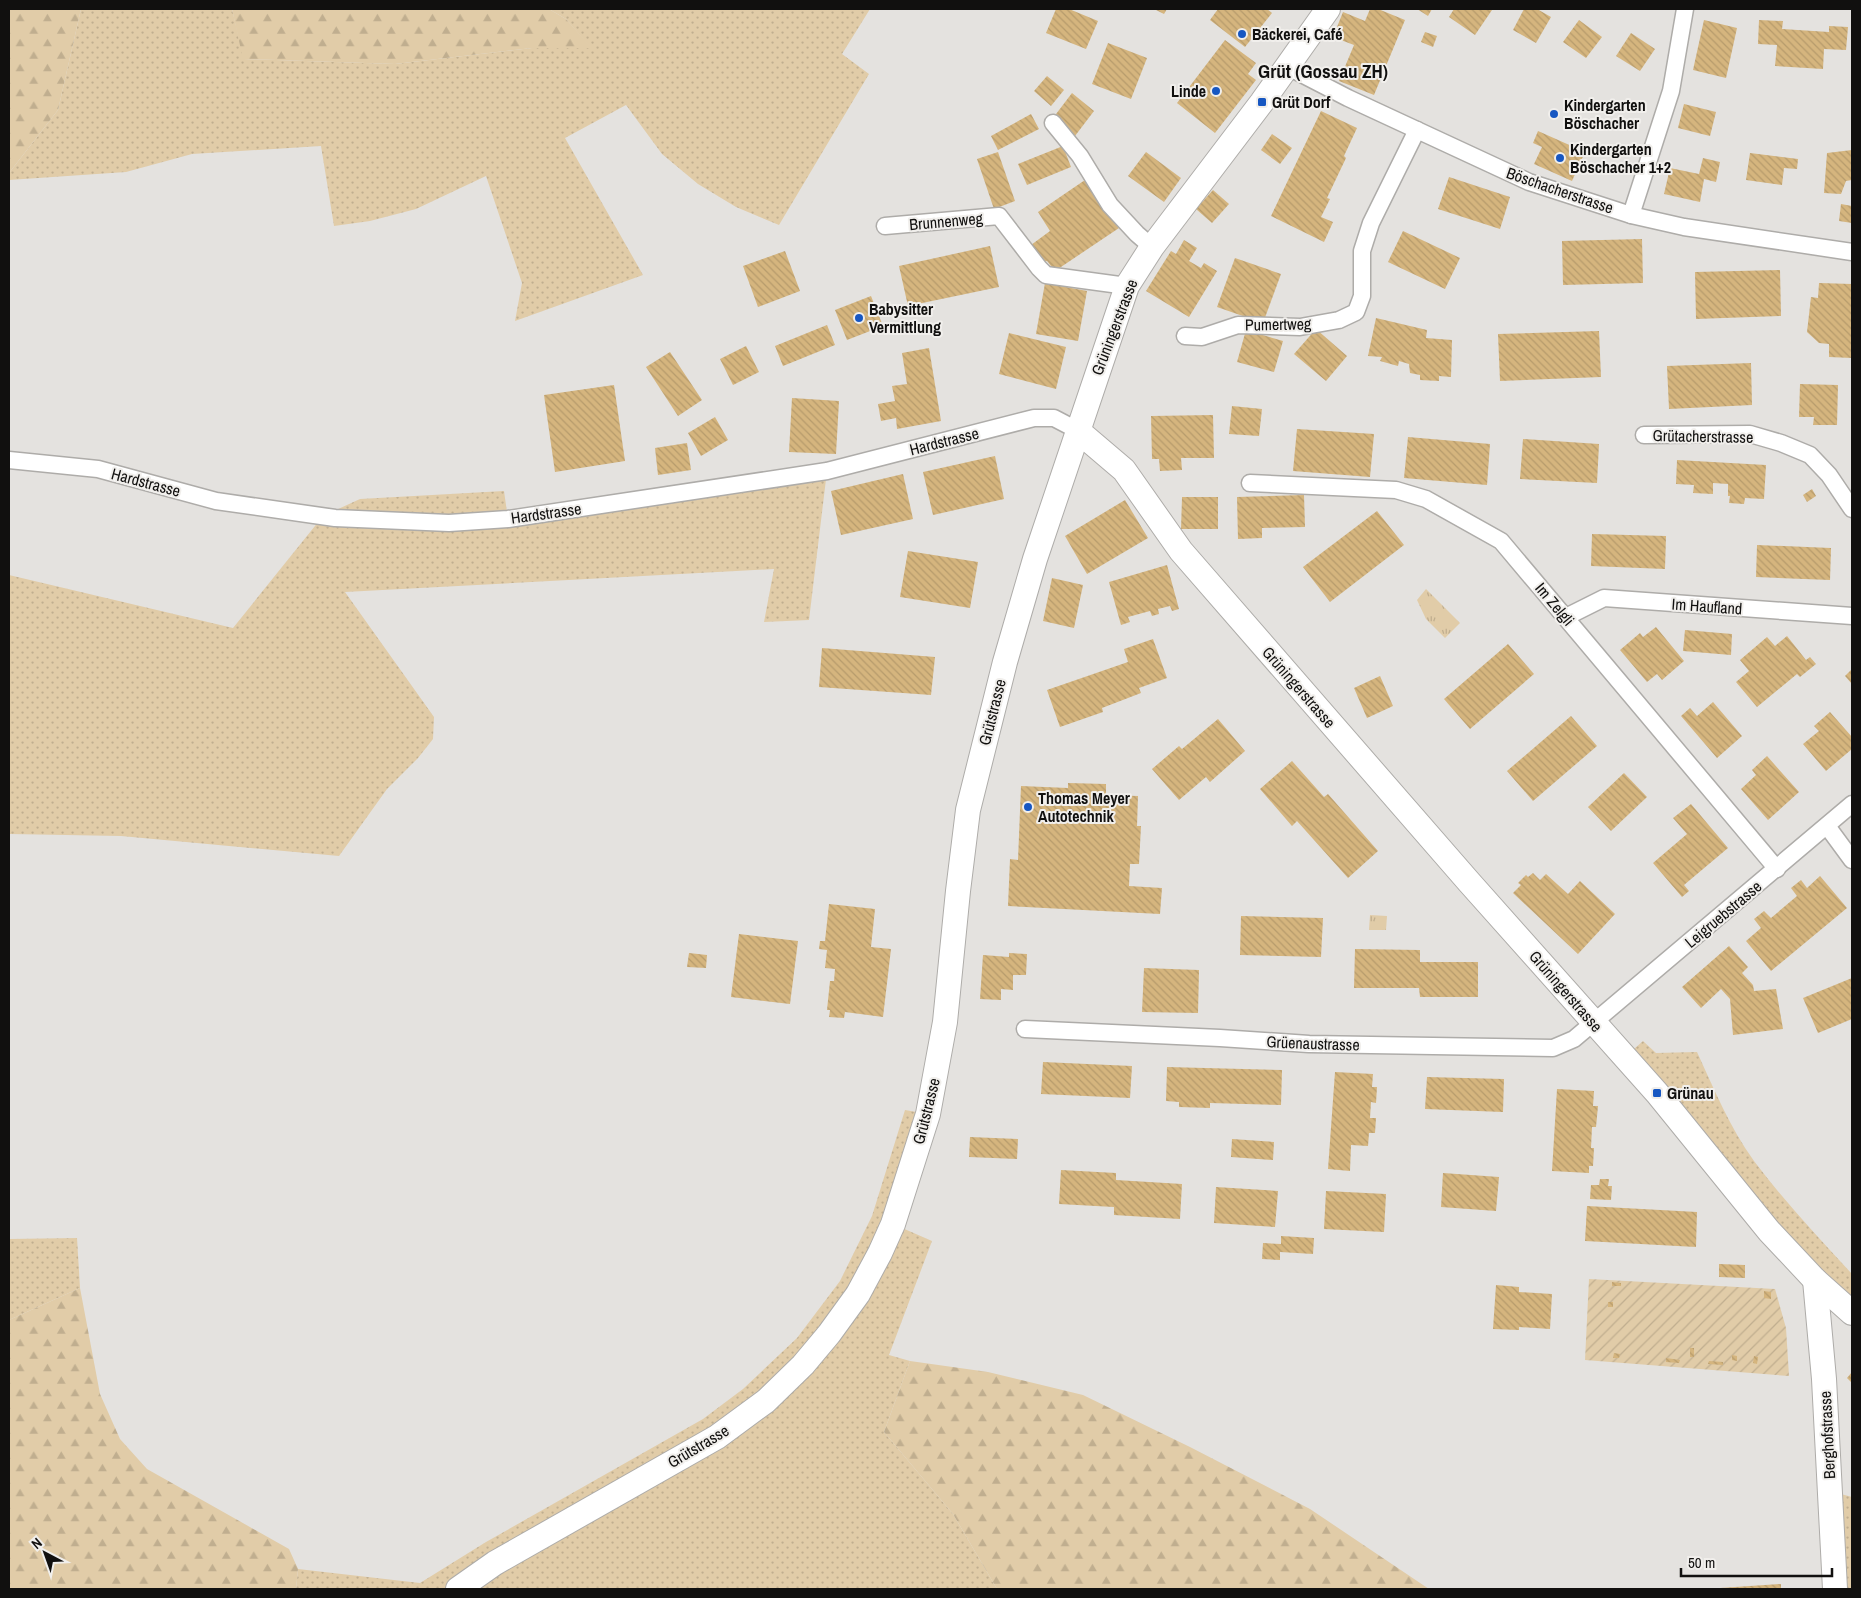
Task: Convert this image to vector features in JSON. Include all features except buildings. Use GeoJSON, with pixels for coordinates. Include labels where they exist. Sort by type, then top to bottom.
{"type":"FeatureCollection","features":[{"type":"Feature","properties":{"kind":"main road","name":"Grüningerstrasse"},"geometry":{"type":"LineString","coordinates":[[1320,11],[1288,67],[1152,247],[1127,286],[1077,430],[1124,470],[1180,551],[1593,1023],[1657,1093],[1769,1231],[1815,1280],[1852,1313]]}},
{"type":"Feature","properties":{"kind":"main road","name":"Grütstrasse"},"geometry":{"type":"LineString","coordinates":[[458,1589],[495,1563],[716,1436],[766,1401],[803,1366],[829,1334],[858,1294],[880,1253],[893,1224],[928,1114],[945,1022],[968,810],[1010,644],[1035,559],[1077,430]]}},
{"type":"Feature","properties":{"kind":"main road","name":"Berghofstrasse"},"geometry":{"type":"LineString","coordinates":[[1815,1280],[1824,1378],[1835,1589]]}},
{"type":"Feature","properties":{"kind":"street"},"geometry":{"type":"LineString","coordinates":[[1631,215],[1671,91],[1685,9]]}},
{"type":"Feature","properties":{"kind":"street","name":"Böschacherstrasse"},"geometry":{"type":"LineString","coordinates":[[1288,67],[1348,98],[1529,182],[1631,215],[1684,227],[1852,252]]}},
{"type":"Feature","properties":{"kind":"street"},"geometry":{"type":"LineString","coordinates":[[1054,123],[1080,156],[1110,204],[1136,234],[1152,247]]}},
{"type":"Feature","properties":{"kind":"street","name":"Pumertweg"},"geometry":{"type":"LineString","coordinates":[[1185,336],[1202,337],[1238,325],[1300,327],[1339,320],[1356,312],[1362,296],[1362,251],[1371,223],[1417,130]]}},
{"type":"Feature","properties":{"kind":"street","name":"Brunnenweg"},"geometry":{"type":"LineString","coordinates":[[885,226],[999,216],[1046,275],[1127,286]]}},
{"type":"Feature","properties":{"kind":"street","name":"Hardstrasse"},"geometry":{"type":"LineString","coordinates":[[9,460],[98,469],[216,500],[335,518],[449,523],[508,519],[827,471],[1034,418],[1054,418],[1077,430]]}},
{"type":"Feature","properties":{"kind":"street","name":"Grütacherstrasse"},"geometry":{"type":"LineString","coordinates":[[1644,434],[1750,434],[1781,443],[1810,455],[1829,475],[1852,509]]}},
{"type":"Feature","properties":{"kind":"street","name":"Im Zelgli"},"geometry":{"type":"LineString","coordinates":[[1250,483],[1396,490],[1426,499],[1501,541],[1777,869]]}},
{"type":"Feature","properties":{"kind":"street","name":"Im Haufland"},"geometry":{"type":"LineString","coordinates":[[1566,617],[1604,598],[1852,616]]}},
{"type":"Feature","properties":{"kind":"street","name":"Leigruebstrasse"},"geometry":{"type":"LineString","coordinates":[[1593,1023],[1852,804]]}},
{"type":"Feature","properties":{"kind":"street"},"geometry":{"type":"LineString","coordinates":[[1827,826],[1852,860]]}},
{"type":"Feature","properties":{"kind":"street","name":"Grüenaustrasse"},"geometry":{"type":"LineString","coordinates":[[1026,1029],[1309,1044],[1533,1049],[1553,1048],[1574,1039],[1593,1023]]}},
{"type":"Feature","properties":{"kind":"green space"},"geometry":{"type":"Polygon","coordinates":[[[9,9],[81,9],[58,110],[9,173],[9,9]]]}},
{"type":"Feature","properties":{"kind":"green space"},"geometry":{"type":"Polygon","coordinates":[[[81,9],[232,9],[244,59],[395,64],[532,48],[591,48],[566,19],[549,9],[870,9],[842,54],[869,74],[779,225],[736,207],[698,184],[662,154],[626,105],[565,138],[643,275],[515,321],[522,283],[486,176],[416,209],[370,221],[334,226],[321,146],[192,154],[126,172],[9,180],[9,173],[58,110],[81,9]]]}},
{"type":"Feature","properties":{"kind":"green space"},"geometry":{"type":"Polygon","coordinates":[[[232,9],[549,9],[566,19],[592,48],[532,48],[395,64],[243,59],[232,9]]]}},
{"type":"Feature","properties":{"kind":"green space"},"geometry":{"type":"Polygon","coordinates":[[[827,471],[809,620],[764,622],[774,569],[345,592],[434,717],[433,739],[418,758],[387,789],[339,856],[121,836],[9,834],[9,575],[233,628],[323,516],[360,499],[504,491],[508,519],[827,471]]]}},
{"type":"Feature","properties":{"kind":"green space"},"geometry":{"type":"Polygon","coordinates":[[[1426,589],[1460,623],[1445,638],[1426,619],[1417,600],[1426,589]]]}},
{"type":"Feature","properties":{"kind":"green space"},"geometry":{"type":"Polygon","coordinates":[[[1370,915],[1387,916],[1386,930],[1369,930],[1370,915]]]}},
{"type":"Feature","properties":{"kind":"green space"},"geometry":{"type":"Polygon","coordinates":[[[1643,1041],[1656,1053],[1697,1052],[1730,1122],[1754,1161],[1789,1205],[1852,1274],[1852,1313],[1625,1057],[1643,1041]]]}},
{"type":"Feature","properties":{"kind":"green space"},"geometry":{"type":"Polygon","coordinates":[[[905,1110],[928,1114],[893,1224],[932,1241],[889,1355],[910,1361],[884,1432],[953,1514],[997,1589],[296,1589],[298,1569],[420,1583],[486,1542],[703,1419],[743,1389],[797,1338],[840,1281],[872,1216],[905,1110]]]}},
{"type":"Feature","properties":{"kind":"green space"},"geometry":{"type":"Polygon","coordinates":[[[77,1238],[80,1288],[9,1320],[9,1239],[77,1238]]]}},
{"type":"Feature","properties":{"kind":"green space"},"geometry":{"type":"Polygon","coordinates":[[[1589,1279],[1775,1289],[1786,1328],[1789,1376],[1585,1360],[1589,1279]]]}},
{"type":"Feature","properties":{"kind":"green space"},"geometry":{"type":"Polygon","coordinates":[[[80,1288],[100,1394],[120,1439],[147,1469],[289,1549],[298,1569],[296,1589],[9,1589],[9,1320],[80,1288]]]}},
{"type":"Feature","properties":{"kind":"green space"},"geometry":{"type":"Polygon","coordinates":[[[910,1361],[988,1372],[1083,1395],[1190,1447],[1310,1509],[1429,1589],[997,1589],[953,1514],[884,1432],[910,1361]]]}},
{"type":"Feature","properties":{"kind":"green space"},"geometry":{"type":"Polygon","coordinates":[[[1830,1491],[1852,1497],[1852,1589],[1835,1589],[1830,1491]]]}},
{"type":"Feature","properties":{"kind":"place","name":"Bäckerei, Café"},"geometry":{"type":"Point","coordinates":[1242,34]}},
{"type":"Feature","properties":{"kind":"place","name":"Linde"},"geometry":{"type":"Point","coordinates":[1216,91]}},
{"type":"Feature","properties":{"kind":"place","name":"Grüt Dorf"},"geometry":{"type":"Point","coordinates":[1262,102]}},
{"type":"Feature","properties":{"kind":"place","name":"Kindergarten Böschacher"},"geometry":{"type":"Point","coordinates":[1554,114]}},
{"type":"Feature","properties":{"kind":"place","name":"Kindergarten Böschacher 1+2"},"geometry":{"type":"Point","coordinates":[1560,158]}},
{"type":"Feature","properties":{"kind":"place","name":"Babysitter Vermittlung"},"geometry":{"type":"Point","coordinates":[859,318]}},
{"type":"Feature","properties":{"kind":"place","name":"Thomas Meyer Autotechnik"},"geometry":{"type":"Point","coordinates":[1028,807]}},
{"type":"Feature","properties":{"kind":"place","name":"Grünau"},"geometry":{"type":"Point","coordinates":[1657,1093]}},
{"type":"Feature","properties":{"kind":"district","name":"Grüt (Gossau ZH)"},"geometry":{"type":"Point","coordinates":[1323,71]}}]}
